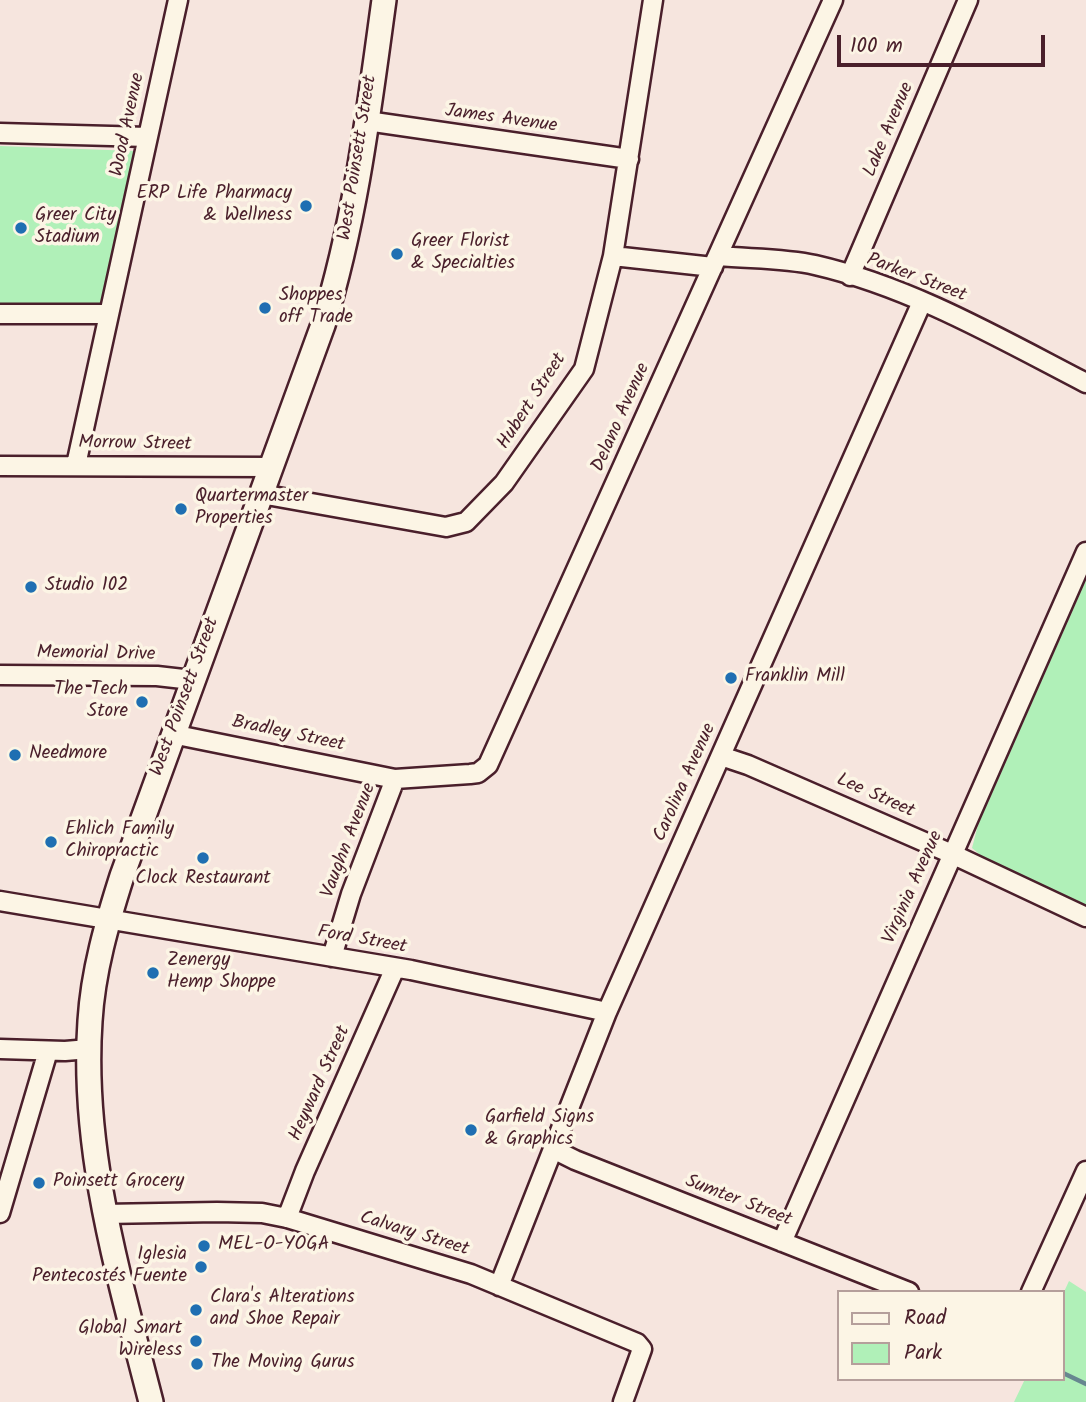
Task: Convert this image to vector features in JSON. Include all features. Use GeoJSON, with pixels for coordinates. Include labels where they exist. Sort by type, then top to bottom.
{"type":"FeatureCollection","features":[{"type":"Feature","properties":{"kind":"main road","name":"West Poinsett Street"},"geometry":{"type":"LineString","coordinates":[[151,1402],[104,1214],[91,1128],[88,1087],[93,990],[108,920],[172,734],[323,325],[337,279],[352,218],[384,0]]}},
{"type":"Feature","properties":{"kind":"street","name":"Wood Avenue"},"geometry":{"type":"LineString","coordinates":[[76,465],[178,0]]}},
{"type":"Feature","properties":{"kind":"street","name":"Hubert Street"},"geometry":{"type":"LineString","coordinates":[[261,494],[446,527],[466,522],[504,484],[584,369],[613,256],[653,0]]}},
{"type":"Feature","properties":{"kind":"street","name":"Delano Avenue"},"geometry":{"type":"LineString","coordinates":[[395,779],[470,775],[478,773],[488,765],[833,0]]}},
{"type":"Feature","properties":{"kind":"street","name":"Lake Avenue"},"geometry":{"type":"LineString","coordinates":[[850,276],[968,0]]}},
{"type":"Feature","properties":{"kind":"street","name":"James Avenue"},"geometry":{"type":"LineString","coordinates":[[367,121],[628,159]]}},
{"type":"Feature","properties":{"kind":"street"},"geometry":{"type":"LineString","coordinates":[[0,133],[148,137]]}},
{"type":"Feature","properties":{"kind":"street","name":"Parker Street"},"geometry":{"type":"LineString","coordinates":[[613,256],[814,265],[889,288],[963,319],[1086,383]]}},
{"type":"Feature","properties":{"kind":"street","name":"Carolina Avenue"},"geometry":{"type":"LineString","coordinates":[[499,1286],[607,1012],[922,302]]}},
{"type":"Feature","properties":{"kind":"street"},"geometry":{"type":"LineString","coordinates":[[0,314],[109,314]]}},
{"type":"Feature","properties":{"kind":"street","name":"Morrow Street"},"geometry":{"type":"LineString","coordinates":[[0,466],[270,467]]}},
{"type":"Feature","properties":{"kind":"street","name":"Virginia Avenue"},"geometry":{"type":"LineString","coordinates":[[782,1242],[1086,552]]}},
{"type":"Feature","properties":{"kind":"street","name":"Memorial Drive"},"geometry":{"type":"LineString","coordinates":[[0,676],[157,676],[192,680]]}},
{"type":"Feature","properties":{"kind":"street","name":"Bradley Street"},"geometry":{"type":"LineString","coordinates":[[172,734],[395,779]]}},
{"type":"Feature","properties":{"kind":"street","name":"Lee Street"},"geometry":{"type":"LineString","coordinates":[[721,756],[748,765],[952,854],[1086,917]]}},
{"type":"Feature","properties":{"kind":"street","name":"Vaughn Avenue"},"geometry":{"type":"LineString","coordinates":[[332,957],[351,894],[395,779]]}},
{"type":"Feature","properties":{"kind":"street","name":"Ford Street"},"geometry":{"type":"LineString","coordinates":[[0,901],[395,968],[607,1012]]}},
{"type":"Feature","properties":{"kind":"street","name":"Heyward Street"},"geometry":{"type":"LineString","coordinates":[[287,1218],[305,1171],[395,968]]}},
{"type":"Feature","properties":{"kind":"street"},"geometry":{"type":"LineString","coordinates":[[0,1049],[89,1049]]}},
{"type":"Feature","properties":{"kind":"street"},"geometry":{"type":"LineString","coordinates":[[0,1213],[48,1051]]}},
{"type":"Feature","properties":{"kind":"street","name":"Sumter Street"},"geometry":{"type":"LineString","coordinates":[[553,1149],[904,1290]]}},
{"type":"Feature","properties":{"kind":"street"},"geometry":{"type":"LineString","coordinates":[[1032,1290],[1086,1171]]}},
{"type":"Feature","properties":{"kind":"street","name":"Calvary Street"},"geometry":{"type":"LineString","coordinates":[[104,1214],[262,1213],[287,1218],[471,1274],[637,1343],[642,1349],[623,1402]]}},
{"type":"Feature","properties":{"kind":"green space"},"geometry":{"type":"Polygon","coordinates":[[[0,146],[135,151],[105,309],[0,308],[0,146]]]}},
{"type":"Feature","properties":{"kind":"green space"},"geometry":{"type":"Polygon","coordinates":[[[1086,580],[1086,905],[991,864],[972,848],[978,825],[1086,580]]]}},
{"type":"Feature","properties":{"kind":"green space"},"geometry":{"type":"Polygon","coordinates":[[[1069,1281],[1086,1292],[1086,1402],[1014,1402],[1024,1381],[1065,1381],[1065,1290],[1069,1281]]]}},
{"type":"Feature","properties":{"kind":"waterway"},"geometry":{"type":"LineString","coordinates":[[1065,1374],[1086,1384]]}},
{"type":"Feature","properties":{"kind":"place","name":"ERP Life Pharmacy & Wellness"},"geometry":{"type":"Point","coordinates":[306,206]}},
{"type":"Feature","properties":{"kind":"place","name":"Greer City Stadium"},"geometry":{"type":"Point","coordinates":[21,228]}},
{"type":"Feature","properties":{"kind":"place","name":"Greer Florist & Specialties"},"geometry":{"type":"Point","coordinates":[397,254]}},
{"type":"Feature","properties":{"kind":"place","name":"Shoppes off Trade"},"geometry":{"type":"Point","coordinates":[265,308]}},
{"type":"Feature","properties":{"kind":"place","name":"Quartermaster Properties"},"geometry":{"type":"Point","coordinates":[181,509]}},
{"type":"Feature","properties":{"kind":"place","name":"Studio 102"},"geometry":{"type":"Point","coordinates":[31,587]}},
{"type":"Feature","properties":{"kind":"place","name":"Franklin Mill"},"geometry":{"type":"Point","coordinates":[731,678]}},
{"type":"Feature","properties":{"kind":"place","name":"The Tech Store"},"geometry":{"type":"Point","coordinates":[142,702]}},
{"type":"Feature","properties":{"kind":"place","name":"Needmore"},"geometry":{"type":"Point","coordinates":[15,755]}},
{"type":"Feature","properties":{"kind":"place","name":"Ehlich Family Chiropractic"},"geometry":{"type":"Point","coordinates":[51,842]}},
{"type":"Feature","properties":{"kind":"place","name":"Clock Restaurant"},"geometry":{"type":"Point","coordinates":[203,858]}},
{"type":"Feature","properties":{"kind":"place","name":"Zenergy Hemp Shoppe"},"geometry":{"type":"Point","coordinates":[153,973]}},
{"type":"Feature","properties":{"kind":"place","name":"Garfield Signs & Graphics"},"geometry":{"type":"Point","coordinates":[471,1130]}},
{"type":"Feature","properties":{"kind":"place","name":"Poinsett Grocery"},"geometry":{"type":"Point","coordinates":[39,1183]}},
{"type":"Feature","properties":{"kind":"place","name":"MEL-O-YOGA"},"geometry":{"type":"Point","coordinates":[204,1246]}},
{"type":"Feature","properties":{"kind":"place","name":"Iglesia Pentecostés Fuente"},"geometry":{"type":"Point","coordinates":[201,1267]}},
{"type":"Feature","properties":{"kind":"place","name":"Clara's Alterations and Shoe Repair"},"geometry":{"type":"Point","coordinates":[196,1310]}},
{"type":"Feature","properties":{"kind":"place","name":"Global Smart Wireless"},"geometry":{"type":"Point","coordinates":[196,1341]}},
{"type":"Feature","properties":{"kind":"place","name":"The Moving Gurus"},"geometry":{"type":"Point","coordinates":[197,1364]}}]}
